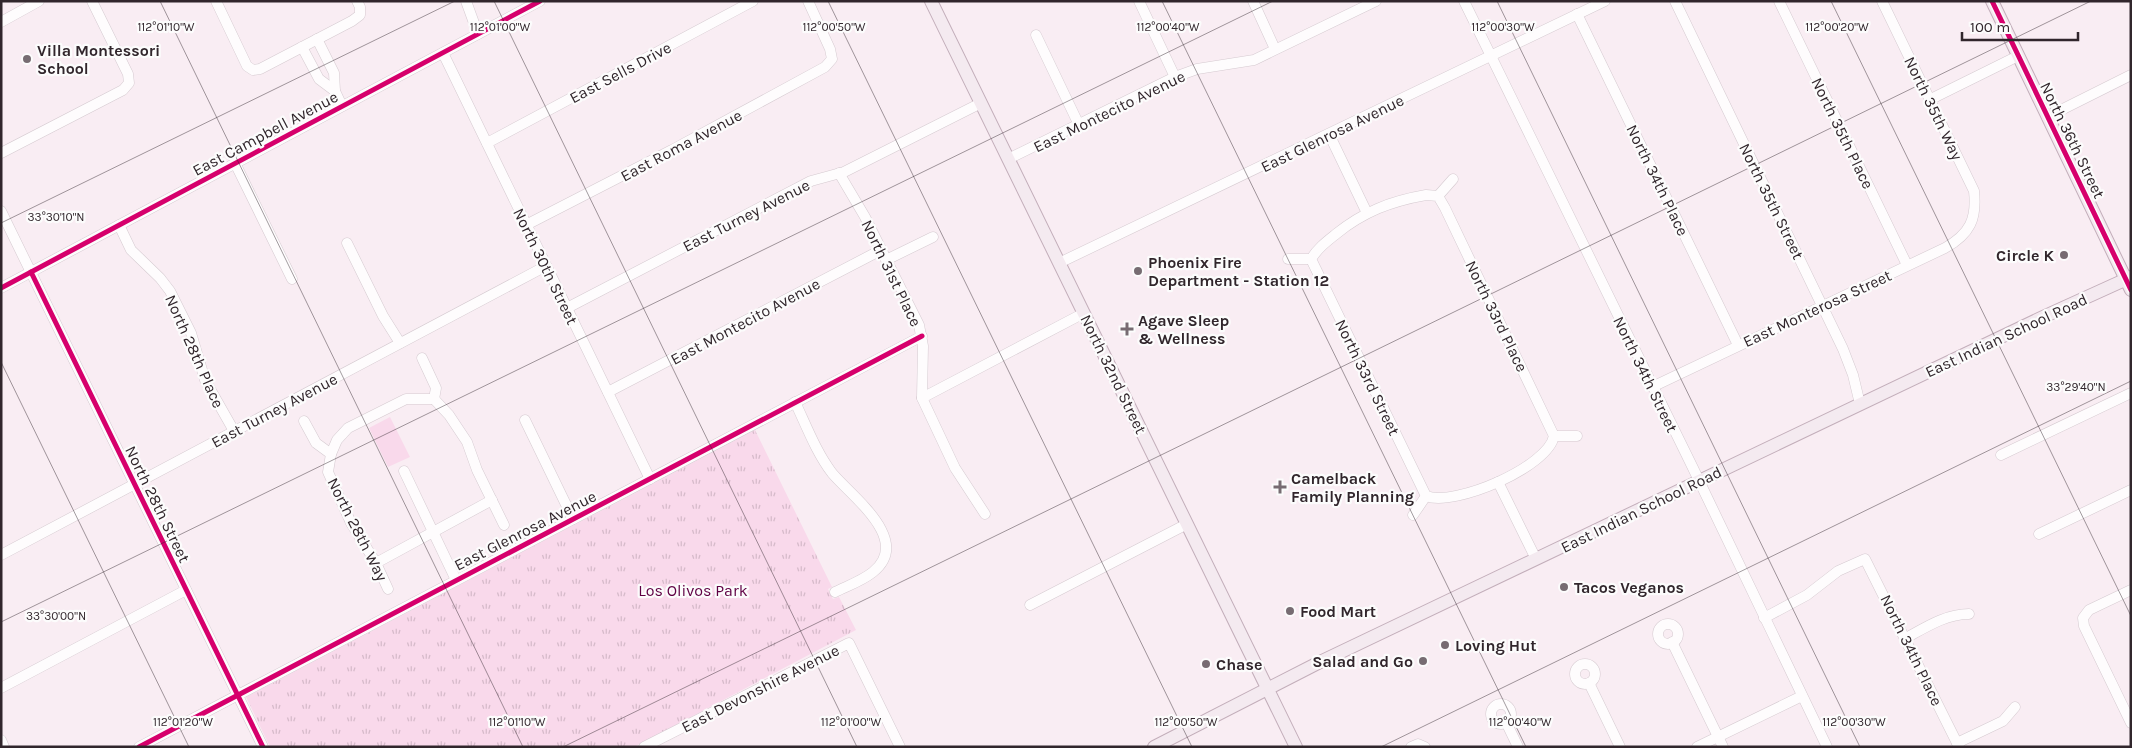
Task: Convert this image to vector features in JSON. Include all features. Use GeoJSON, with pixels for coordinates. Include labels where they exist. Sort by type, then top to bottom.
{"type":"FeatureCollection","features":[{"type":"Feature","properties":{"kind":"main road","name":"North 32nd Street"},"geometry":{"type":"LineString","coordinates":[[931,1],[1296,747]]}},
{"type":"Feature","properties":{"kind":"main road","name":"North 36th Street"},"geometry":{"type":"LineString","coordinates":[[1992,1],[2129,282]]}},
{"type":"Feature","properties":{"kind":"main road","name":"East Indian School Road"},"geometry":{"type":"LineString","coordinates":[[1154,747],[1267,688],[1860,404],[2129,282]]}},
{"type":"Feature","properties":{"kind":"street"},"geometry":{"type":"LineString","coordinates":[[1,22],[39,1]]}},
{"type":"Feature","properties":{"kind":"street"},"geometry":{"type":"LineString","coordinates":[[1,153],[122,90],[130,83],[128,74],[92,1]]}},
{"type":"Feature","properties":{"kind":"street"},"geometry":{"type":"LineString","coordinates":[[216,1],[247,66],[253,70],[260,70],[352,21],[360,15],[357,1]]}},
{"type":"Feature","properties":{"kind":"street"},"geometry":{"type":"LineString","coordinates":[[466,1],[478,34]]}},
{"type":"Feature","properties":{"kind":"street","name":"East Campbell Avenue"},"geometry":{"type":"LineString","coordinates":[[1,288],[540,1]]}},
{"type":"Feature","properties":{"kind":"street","name":"East Sells Drive"},"geometry":{"type":"LineString","coordinates":[[487,143],[753,1]]}},
{"type":"Feature","properties":{"kind":"street","name":"East Roma Avenue"},"geometry":{"type":"LineString","coordinates":[[526,225],[672,150],[825,66],[832,59],[830,49],[808,1]]}},
{"type":"Feature","properties":{"kind":"street"},"geometry":{"type":"LineString","coordinates":[[1139,1],[1175,77]]}},
{"type":"Feature","properties":{"kind":"street"},"geometry":{"type":"LineString","coordinates":[[1253,1],[1275,49]]}},
{"type":"Feature","properties":{"kind":"street","name":"East Montecito Avenue"},"geometry":{"type":"LineString","coordinates":[[1008,159],[1175,77],[1197,69],[1254,60],[1376,1]]}},
{"type":"Feature","properties":{"kind":"street","name":"North 34th Street"},"geometry":{"type":"LineString","coordinates":[[1464,1],[1827,747]]}},
{"type":"Feature","properties":{"kind":"street","name":"East Glenrosa Avenue"},"geometry":{"type":"LineString","coordinates":[[1059,263],[1605,1]]}},
{"type":"Feature","properties":{"kind":"street","name":"North 35th Street"},"geometry":{"type":"LineString","coordinates":[[1675,1],[1822,306],[1849,367],[1860,404]]}},
{"type":"Feature","properties":{"kind":"street","name":"North 35th Place"},"geometry":{"type":"LineString","coordinates":[[1779,1],[1907,265]]}},
{"type":"Feature","properties":{"kind":"street","name":"North 35th Way"},"geometry":{"type":"LineString","coordinates":[[1882,1],[1974,191],[1975,207],[1973,218]]}},
{"type":"Feature","properties":{"kind":"street","name":"North 34th Place"},"geometry":{"type":"LineString","coordinates":[[1577,14],[1738,345]]}},
{"type":"Feature","properties":{"kind":"street"},"geometry":{"type":"LineString","coordinates":[[1036,36],[1079,125]]}},
{"type":"Feature","properties":{"kind":"street"},"geometry":{"type":"LineString","coordinates":[[317,39],[334,73],[335,91],[342,106]]}},
{"type":"Feature","properties":{"kind":"street"},"geometry":{"type":"LineString","coordinates":[[302,47],[318,79],[335,91]]}},
{"type":"Feature","properties":{"kind":"street","name":"North 30th Street"},"geometry":{"type":"LineString","coordinates":[[443,53],[650,479]]}},
{"type":"Feature","properties":{"kind":"street"},"geometry":{"type":"LineString","coordinates":[[1930,100],[2018,56]]}},
{"type":"Feature","properties":{"kind":"street"},"geometry":{"type":"LineString","coordinates":[[314,71],[329,63]]}},
{"type":"Feature","properties":{"kind":"street"},"geometry":{"type":"LineString","coordinates":[[2047,117],[2131,75]]}},
{"type":"Feature","properties":{"kind":"street","name":"East Turney Avenue"},"geometry":{"type":"LineString","coordinates":[[567,308],[810,181],[839,173],[869,160],[981,103]]}},
{"type":"Feature","properties":{"kind":"street"},"geometry":{"type":"LineString","coordinates":[[1328,134],[1367,213]]}},
{"type":"Feature","properties":{"kind":"street"},"geometry":{"type":"LineString","coordinates":[[235,163],[292,279]]}},
{"type":"Feature","properties":{"kind":"street","name":"North 31st Place"},"geometry":{"type":"LineString","coordinates":[[839,173],[865,217],[922,336],[922,398],[956,468],[985,514]]}},
{"type":"Feature","properties":{"kind":"street"},"geometry":{"type":"LineString","coordinates":[[1288,259],[1312,259],[1318,248],[1355,219],[1401,199],[1426,195],[1438,196],[1453,180]]}},
{"type":"Feature","properties":{"kind":"street","name":"North 33rd Place"},"geometry":{"type":"LineString","coordinates":[[1438,196],[1554,436]]}},
{"type":"Feature","properties":{"kind":"street","name":"North 28th Street"},"geometry":{"type":"LineString","coordinates":[[1,211],[263,747]]}},
{"type":"Feature","properties":{"kind":"street","name":"East Monterosa Street"},"geometry":{"type":"LineString","coordinates":[[1652,387],[1957,241],[1968,228],[1973,218]]}},
{"type":"Feature","properties":{"kind":"street","name":"North 28th Place"},"geometry":{"type":"LineString","coordinates":[[118,225],[131,250],[160,278],[170,291],[191,333],[206,380],[234,431]]}},
{"type":"Feature","properties":{"kind":"street"},"geometry":{"type":"LineString","coordinates":[[886,260],[933,238]]}},
{"type":"Feature","properties":{"kind":"street"},"geometry":{"type":"LineString","coordinates":[[347,243],[400,343]]}},
{"type":"Feature","properties":{"kind":"street","name":"East Montecito Avenue"},"geometry":{"type":"LineString","coordinates":[[608,392],[881,250]]}},
{"type":"Feature","properties":{"kind":"street","name":"North 33rd Street"},"geometry":{"type":"LineString","coordinates":[[1312,259],[1426,496]]}},
{"type":"Feature","properties":{"kind":"street","name":"East Turney Avenue"},"geometry":{"type":"LineString","coordinates":[[1,555],[546,266]]}},
{"type":"Feature","properties":{"kind":"street"},"geometry":{"type":"LineString","coordinates":[[922,398],[1084,313]]}},
{"type":"Feature","properties":{"kind":"street","name":"East Glenrosa Avenue"},"geometry":{"type":"LineString","coordinates":[[139,747],[922,336]]}},
{"type":"Feature","properties":{"kind":"street"},"geometry":{"type":"LineString","coordinates":[[422,358],[436,388],[434,399]]}},
{"type":"Feature","properties":{"kind":"street"},"geometry":{"type":"LineString","coordinates":[[2001,456],[2131,393]]}},
{"type":"Feature","properties":{"kind":"street"},"geometry":{"type":"LineString","coordinates":[[331,454],[338,440],[348,428],[406,399],[434,399],[449,415],[467,442],[477,470],[504,525]]}},
{"type":"Feature","properties":{"kind":"street"},"geometry":{"type":"LineString","coordinates":[[795,402],[828,467],[867,507],[884,538],[884,556],[874,572],[835,592]]}},
{"type":"Feature","properties":{"kind":"street"},"geometry":{"type":"LineString","coordinates":[[524,420],[573,519]]}},
{"type":"Feature","properties":{"kind":"street","name":"North 28th Way"},"geometry":{"type":"LineString","coordinates":[[304,421],[316,443],[331,454],[328,472],[351,523],[376,563],[388,589]]}},
{"type":"Feature","properties":{"kind":"street"},"geometry":{"type":"LineString","coordinates":[[1413,515],[1426,496],[1434,499],[1448,498],[1498,482],[1545,451],[1553,441],[1554,436],[1577,436]]}},
{"type":"Feature","properties":{"kind":"street"},"geometry":{"type":"LineString","coordinates":[[404,471],[456,580]]}},
{"type":"Feature","properties":{"kind":"street"},"geometry":{"type":"LineString","coordinates":[[1498,482],[1536,559]]}},
{"type":"Feature","properties":{"kind":"street"},"geometry":{"type":"LineString","coordinates":[[2039,534],[2131,490]]}},
{"type":"Feature","properties":{"kind":"street"},"geometry":{"type":"LineString","coordinates":[[376,563],[396,550],[492,500]]}},
{"type":"Feature","properties":{"kind":"street"},"geometry":{"type":"LineString","coordinates":[[1030,605],[1187,524]]}},
{"type":"Feature","properties":{"kind":"street","name":"North 34th Place"},"geometry":{"type":"LineString","coordinates":[[1764,618],[1807,596],[1838,571],[1865,559],[1958,745]]}},
{"type":"Feature","properties":{"kind":"street"},"geometry":{"type":"LineString","coordinates":[[1,688],[186,590]]}},
{"type":"Feature","properties":{"kind":"street"},"geometry":{"type":"LineString","coordinates":[[2131,590],[2089,610],[2083,618],[2084,626],[2131,724]]}},
{"type":"Feature","properties":{"kind":"street"},"geometry":{"type":"LineString","coordinates":[[1906,638],[1948,617],[1957,614],[1969,614]]}},
{"type":"Feature","properties":{"kind":"street","name":"East Devonshire Avenue"},"geometry":{"type":"LineString","coordinates":[[644,747],[849,642],[900,747]]}},
{"type":"Feature","properties":{"kind":"street"},"geometry":{"type":"LineString","coordinates":[[1672,642],[1723,747]]}},
{"type":"Feature","properties":{"kind":"street"},"geometry":{"type":"LineString","coordinates":[[1589,683],[1620,747]]}},
{"type":"Feature","properties":{"kind":"street"},"geometry":{"type":"LineString","coordinates":[[1697,747],[1802,696]]}},
{"type":"Feature","properties":{"kind":"street"},"geometry":{"type":"LineString","coordinates":[[1958,745],[2003,721],[2015,707]]}},
{"type":"Feature","properties":{"kind":"street"},"geometry":{"type":"LineString","coordinates":[[1506,722],[1518,747]]}},
{"type":"Feature","properties":{"kind":"street"},"geometry":{"type":"LineString","coordinates":[[1,740],[4,747]]}},
{"type":"Feature","properties":{"kind":"street"},"geometry":{"type":"LineString","coordinates":[[1411,747],[1418,744],[1425,747]]}},
{"type":"Feature","properties":{"kind":"green space"},"geometry":{"type":"Polygon","coordinates":[[[390,417],[410,457],[388,467],[369,428],[390,417]]]}},
{"type":"Feature","properties":{"kind":"green space","name":"Los Olivos Park"},"geometry":{"type":"Polygon","coordinates":[[[755,430],[832,587],[828,589],[833,599],[839,597],[856,630],[634,747],[270,747],[246,697],[755,430]]]}},
{"type":"Feature","properties":{"kind":"cycle path"},"geometry":{"type":"LineString","coordinates":[[1,288],[540,1]]}},
{"type":"Feature","properties":{"kind":"cycle path"},"geometry":{"type":"LineString","coordinates":[[1992,1],[2131,290]]}},
{"type":"Feature","properties":{"kind":"cycle path"},"geometry":{"type":"LineString","coordinates":[[31,272],[263,747]]}},
{"type":"Feature","properties":{"kind":"cycle path"},"geometry":{"type":"LineString","coordinates":[[139,747],[922,336]]}},
{"type":"Feature","properties":{"kind":"place","name":"Villa Montessori School"},"geometry":{"type":"Point","coordinates":[27,59]}},
{"type":"Feature","properties":{"kind":"place","name":"Circle K"},"geometry":{"type":"Point","coordinates":[2064,255]}},
{"type":"Feature","properties":{"kind":"place","name":"Phoenix Fire Department - Station 12"},"geometry":{"type":"Point","coordinates":[1138,271]}},
{"type":"Feature","properties":{"kind":"place","name":"Agave Sleep & Wellness"},"geometry":{"type":"Point","coordinates":[1127,329]}},
{"type":"Feature","properties":{"kind":"place","name":"Camelback Family Planning"},"geometry":{"type":"Point","coordinates":[1280,487]}},
{"type":"Feature","properties":{"kind":"place","name":"Tacos Veganos"},"geometry":{"type":"Point","coordinates":[1564,587]}},
{"type":"Feature","properties":{"kind":"place","name":"Food Mart"},"geometry":{"type":"Point","coordinates":[1290,611]}},
{"type":"Feature","properties":{"kind":"place","name":"Loving Hut"},"geometry":{"type":"Point","coordinates":[1445,645]}},
{"type":"Feature","properties":{"kind":"place","name":"Salad and Go"},"geometry":{"type":"Point","coordinates":[1423,661]}},
{"type":"Feature","properties":{"kind":"place","name":"Chase"},"geometry":{"type":"Point","coordinates":[1206,664]}}]}
